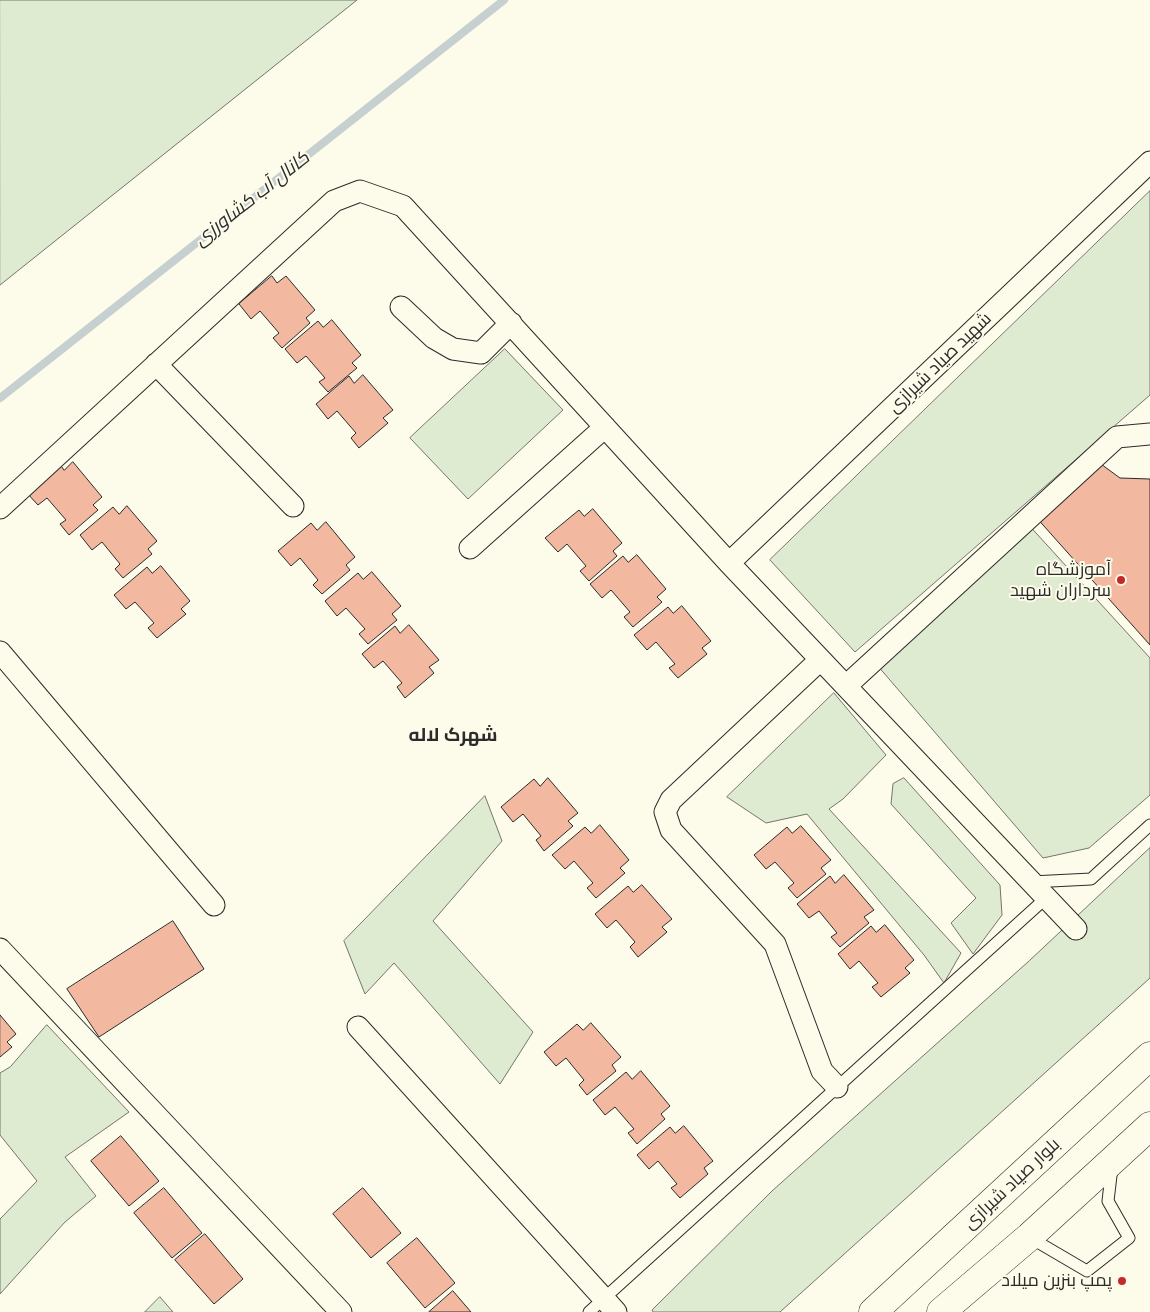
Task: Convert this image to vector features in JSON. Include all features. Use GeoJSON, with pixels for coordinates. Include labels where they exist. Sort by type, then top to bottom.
{"type":"FeatureCollection","features":[{"type":"Feature","properties":{"kind":"main road","name":"بلوار صیاد شیرازی"},"geometry":{"type":"LineString","coordinates":[[873,1312],[1150,1056]]}},
{"type":"Feature","properties":{"kind":"main road"},"geometry":{"type":"LineString","coordinates":[[941,1312],[1029,1238],[1150,1126]]}},
{"type":"Feature","properties":{"kind":"street","name":"شهید صیاد شیرازی"},"geometry":{"type":"LineString","coordinates":[[729,563],[1150,162]]}},
{"type":"Feature","properties":{"kind":"street"},"geometry":{"type":"LineString","coordinates":[[0,508],[334,201],[360,192],[403,206],[729,563],[1076,929]]}},
{"type":"Feature","properties":{"kind":"street"},"geometry":{"type":"LineString","coordinates":[[401,307],[434,338],[453,349],[481,352],[511,324]]}},
{"type":"Feature","properties":{"kind":"street"},"geometry":{"type":"LineString","coordinates":[[156,364],[293,506]]}},
{"type":"Feature","properties":{"kind":"street"},"geometry":{"type":"LineString","coordinates":[[470,548],[605,426]]}},
{"type":"Feature","properties":{"kind":"street"},"geometry":{"type":"LineString","coordinates":[[846,686],[1117,437],[1150,434]]}},
{"type":"Feature","properties":{"kind":"street"},"geometry":{"type":"LineString","coordinates":[[0,652],[214,905]]}},
{"type":"Feature","properties":{"kind":"street"},"geometry":{"type":"LineString","coordinates":[[820,660],[671,800],[665,812],[671,830],[775,944],[822,1071],[837,1087]]}},
{"type":"Feature","properties":{"kind":"street"},"geometry":{"type":"LineString","coordinates":[[0,949],[341,1312]]}},
{"type":"Feature","properties":{"kind":"street"},"geometry":{"type":"LineString","coordinates":[[358,1027],[603,1307]]}},
{"type":"Feature","properties":{"kind":"lane"},"geometry":{"type":"LineString","coordinates":[[1031,882],[1091,879],[1150,825]]}},
{"type":"Feature","properties":{"kind":"lane"},"geometry":{"type":"LineString","coordinates":[[603,1307],[837,1087],[1046,898]]}},
{"type":"Feature","properties":{"kind":"lane"},"geometry":{"type":"LineString","coordinates":[[1029,1238],[1087,1271],[1130,1238],[1108,1201],[1113,1160]]}},
{"type":"Feature","properties":{"kind":"green space"},"geometry":{"type":"Polygon","coordinates":[[[0,0],[357,0],[0,285],[0,0]]]}},
{"type":"Feature","properties":{"kind":"green space"},"geometry":{"type":"Polygon","coordinates":[[[1150,191],[1150,395],[855,652],[770,560],[1150,191]]]}},
{"type":"Feature","properties":{"kind":"green space"},"geometry":{"type":"Polygon","coordinates":[[[505,349],[563,410],[468,499],[410,438],[505,349]]]}},
{"type":"Feature","properties":{"kind":"green space"},"geometry":{"type":"Polygon","coordinates":[[[1026,522],[1150,658],[1150,795],[1089,848],[1043,858],[877,665],[1026,522]]]}},
{"type":"Feature","properties":{"kind":"green space"},"geometry":{"type":"Polygon","coordinates":[[[834,693],[886,755],[843,799],[829,809],[961,953],[944,983],[924,955],[807,814],[766,823],[727,797],[834,693]]]}},
{"type":"Feature","properties":{"kind":"green space"},"geometry":{"type":"Polygon","coordinates":[[[904,778],[1000,885],[1002,915],[973,954],[951,923],[976,898],[891,804],[893,784],[904,778]]]}},
{"type":"Feature","properties":{"kind":"green space"},"geometry":{"type":"Polygon","coordinates":[[[485,796],[502,841],[433,921],[533,1032],[500,1084],[394,963],[365,994],[344,941],[485,796]]]}},
{"type":"Feature","properties":{"kind":"green space"},"geometry":{"type":"Polygon","coordinates":[[[1150,848],[1150,978],[780,1312],[653,1312],[652,1310],[772,1191],[1029,961],[1150,848]]]}},
{"type":"Feature","properties":{"kind":"green space"},"geometry":{"type":"Polygon","coordinates":[[[47,1025],[129,1112],[65,1157],[96,1196],[65,1222],[0,1294],[0,1219],[37,1181],[0,1135],[0,1073],[10,1067],[47,1025]]]}},
{"type":"Feature","properties":{"kind":"green space"},"geometry":{"type":"Polygon","coordinates":[[[160,1297],[173,1312],[145,1312],[160,1297]]]}},
{"type":"Feature","properties":{"kind":"building"},"geometry":{"type":"Polygon","coordinates":[[[272,276],[277,283],[286,276],[315,310],[306,318],[310,323],[282,348],[273,338],[279,333],[260,311],[251,319],[239,304],[272,276]]]}},
{"type":"Feature","properties":{"kind":"building"},"geometry":{"type":"Polygon","coordinates":[[[332,320],[361,355],[352,363],[357,368],[328,392],[319,382],[325,378],[306,356],[297,363],[285,349],[318,321],[323,327],[332,320]]]}},
{"type":"Feature","properties":{"kind":"building"},"geometry":{"type":"Polygon","coordinates":[[[363,375],[393,410],[383,418],[388,423],[359,448],[351,438],[356,433],[337,411],[328,419],[316,404],[349,376],[354,383],[363,375]]]}},
{"type":"Feature","properties":{"kind":"building","name":"آموزشگاه سرداران شهید"},"geometry":{"type":"Polygon","coordinates":[[[1094,459],[1120,478],[1150,479],[1150,645],[1035,516],[1094,459]]]}},
{"type":"Feature","properties":{"kind":"building"},"geometry":{"type":"Polygon","coordinates":[[[73,462],[102,497],[93,505],[98,510],[69,535],[60,524],[66,520],[47,498],[38,505],[25,491],[59,463],[64,470],[73,462]]]}},
{"type":"Feature","properties":{"kind":"building"},"geometry":{"type":"Polygon","coordinates":[[[127,506],[157,541],[148,549],[152,554],[123,578],[115,569],[120,564],[102,542],[92,550],[80,535],[113,507],[119,514],[127,506]]]}},
{"type":"Feature","properties":{"kind":"building"},"geometry":{"type":"Polygon","coordinates":[[[593,509],[622,543],[613,551],[617,556],[589,581],[580,571],[586,566],[567,544],[558,552],[545,538],[579,510],[584,516],[593,509]]]}},
{"type":"Feature","properties":{"kind":"building"},"geometry":{"type":"Polygon","coordinates":[[[326,522],[355,557],[346,565],[350,570],[322,594],[313,585],[318,580],[300,558],[291,566],[278,551],[311,523],[317,530],[326,522]]]}},
{"type":"Feature","properties":{"kind":"building"},"geometry":{"type":"Polygon","coordinates":[[[637,555],[666,589],[657,597],[662,602],[633,627],[624,617],[630,612],[611,590],[602,598],[590,584],[623,556],[628,562],[637,555]]]}},
{"type":"Feature","properties":{"kind":"building"},"geometry":{"type":"Polygon","coordinates":[[[161,566],[190,601],[181,609],[186,614],[157,638],[148,628],[154,623],[135,602],[126,609],[114,595],[147,567],[152,573],[161,566]]]}},
{"type":"Feature","properties":{"kind":"building"},"geometry":{"type":"Polygon","coordinates":[[[372,572],[401,606],[392,614],[397,620],[368,644],[359,634],[365,629],[346,608],[337,616],[325,601],[358,573],[363,579],[372,572]]]}},
{"type":"Feature","properties":{"kind":"building"},"geometry":{"type":"Polygon","coordinates":[[[682,606],[711,641],[702,648],[707,654],[678,678],[669,668],[675,664],[656,642],[647,650],[634,635],[668,607],[673,613],[682,606]]]}},
{"type":"Feature","properties":{"kind":"building"},"geometry":{"type":"Polygon","coordinates":[[[409,625],[439,660],[429,667],[434,673],[405,698],[397,687],[402,683],[383,661],[374,668],[362,654],[395,626],[400,633],[409,625]]]}},
{"type":"Feature","properties":{"kind":"building"},"geometry":{"type":"Polygon","coordinates":[[[548,778],[578,813],[568,821],[573,826],[544,851],[536,840],[541,836],[523,814],[513,822],[501,807],[534,779],[540,786],[548,778]]]}},
{"type":"Feature","properties":{"kind":"building"},"geometry":{"type":"Polygon","coordinates":[[[600,825],[629,860],[620,868],[625,873],[596,898],[587,888],[593,883],[574,861],[565,869],[552,855],[585,827],[591,833],[600,825]]]}},
{"type":"Feature","properties":{"kind":"building"},"geometry":{"type":"Polygon","coordinates":[[[801,826],[831,860],[821,868],[826,874],[797,898],[788,888],[794,883],[775,862],[766,869],[754,855],[787,827],[792,833],[801,826]]]}},
{"type":"Feature","properties":{"kind":"building"},"geometry":{"type":"Polygon","coordinates":[[[844,875],[874,910],[864,917],[869,923],[840,947],[831,937],[837,933],[819,911],[809,918],[797,904],[830,876],[835,883],[844,875]]]}},
{"type":"Feature","properties":{"kind":"building"},"geometry":{"type":"Polygon","coordinates":[[[642,885],[672,919],[662,927],[667,932],[638,957],[630,947],[635,942],[616,920],[607,928],[595,914],[628,886],[633,892],[642,885]]]}},
{"type":"Feature","properties":{"kind":"building"},"geometry":{"type":"Polygon","coordinates":[[[173,921],[204,969],[99,1037],[67,989],[173,921]]]}},
{"type":"Feature","properties":{"kind":"building"},"geometry":{"type":"Polygon","coordinates":[[[885,925],[914,960],[905,968],[910,973],[881,997],[872,987],[878,983],[859,961],[850,969],[838,954],[871,926],[876,932],[885,925]]]}},
{"type":"Feature","properties":{"kind":"building"},"geometry":{"type":"Polygon","coordinates":[[[0,1015],[16,1034],[7,1042],[12,1047],[0,1057],[0,1015]]]}},
{"type":"Feature","properties":{"kind":"building"},"geometry":{"type":"Polygon","coordinates":[[[591,1023],[621,1057],[612,1065],[616,1071],[587,1095],[579,1085],[584,1080],[566,1058],[556,1066],[544,1052],[577,1024],[583,1030],[591,1023]]]}},
{"type":"Feature","properties":{"kind":"building"},"geometry":{"type":"Polygon","coordinates":[[[641,1071],[670,1106],[661,1114],[665,1119],[637,1144],[628,1133],[634,1129],[615,1107],[605,1115],[593,1100],[626,1072],[632,1079],[641,1071]]]}},
{"type":"Feature","properties":{"kind":"building"},"geometry":{"type":"Polygon","coordinates":[[[684,1126],[713,1161],[704,1168],[708,1174],[680,1198],[671,1188],[677,1184],[658,1161],[649,1169],[637,1155],[670,1127],[675,1133],[684,1126]]]}},
{"type":"Feature","properties":{"kind":"building"},"geometry":{"type":"Polygon","coordinates":[[[121,1136],[159,1181],[129,1206],[91,1161],[121,1136]]]}},
{"type":"Feature","properties":{"kind":"building"},"geometry":{"type":"Polygon","coordinates":[[[164,1188],[202,1233],[172,1258],[134,1213],[164,1188]]]}},
{"type":"Feature","properties":{"kind":"building"},"geometry":{"type":"Polygon","coordinates":[[[363,1188],[401,1233],[371,1258],[333,1214],[363,1188]]]}},
{"type":"Feature","properties":{"kind":"building"},"geometry":{"type":"Polygon","coordinates":[[[205,1234],[243,1279],[214,1304],[175,1260],[205,1234]]]}},
{"type":"Feature","properties":{"kind":"building"},"geometry":{"type":"Polygon","coordinates":[[[417,1238],[455,1283],[425,1308],[387,1263],[417,1238]]]}},
{"type":"Feature","properties":{"kind":"building"},"geometry":{"type":"Polygon","coordinates":[[[453,1291],[471,1312],[429,1312],[453,1291]]]}},
{"type":"Feature","properties":{"kind":"waterway","name":"کانال آب کشاورزی"},"geometry":{"type":"LineString","coordinates":[[0,398],[504,0]]}},
{"type":"Feature","properties":{"kind":"place","name":"آموزشگاه سرداران شهید"},"geometry":{"type":"Point","coordinates":[1121,580]}},
{"type":"Feature","properties":{"kind":"place","name":"پمپ بنزین میلاد"},"geometry":{"type":"Point","coordinates":[1122,1281]}},
{"type":"Feature","properties":{"kind":"district","name":"شهرک لاله"},"geometry":{"type":"Point","coordinates":[453,736]}}]}
